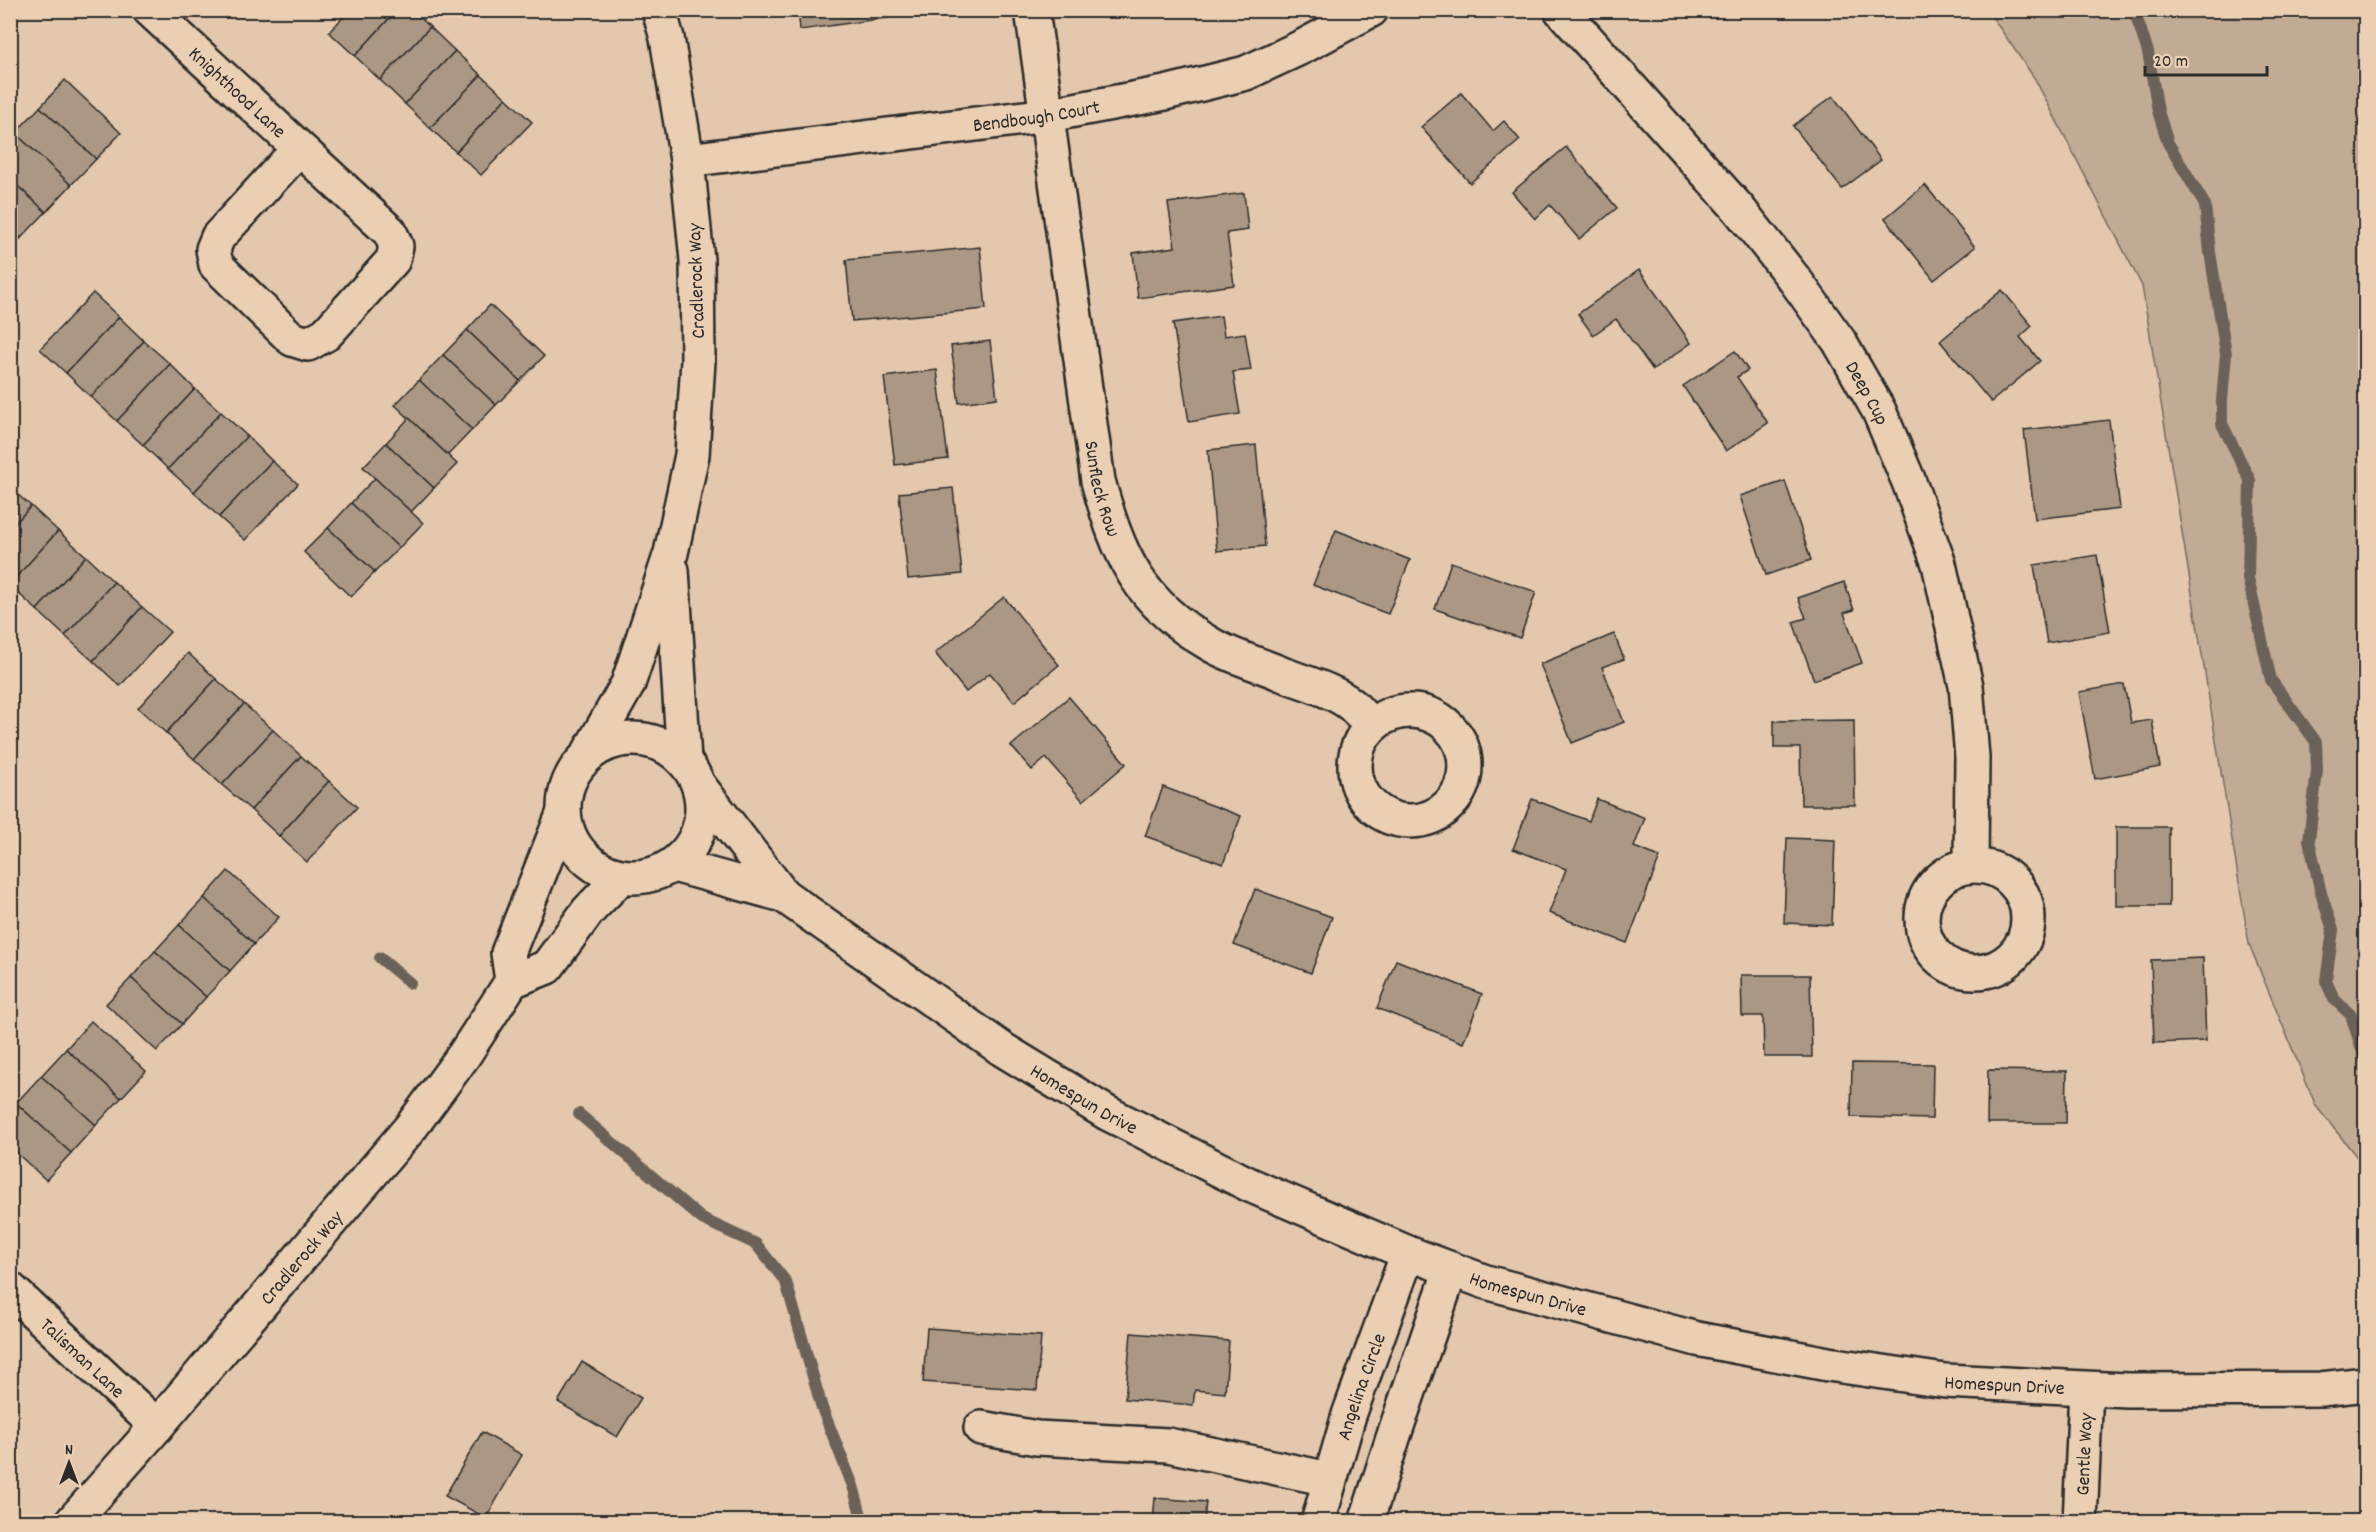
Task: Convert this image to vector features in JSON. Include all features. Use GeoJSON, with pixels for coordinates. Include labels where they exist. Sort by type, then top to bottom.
{"type":"FeatureCollection","features":[{"type":"Feature","properties":{"kind":"street","name":"Knighthood Lane"},"geometry":{"type":"LineString","coordinates":[[150,10],[298,150],[390,232],[396,246],[393,260],[326,334],[308,344],[292,339],[216,265],[213,249],[218,237],[298,150]]}},
{"type":"Feature","properties":{"kind":"street","name":"Cradlerock Way"},"geometry":{"type":"LineString","coordinates":[[587,756],[628,684],[671,553],[692,455],[698,361],[697,260],[687,160],[667,38],[659,10]]}},
{"type":"Feature","properties":{"kind":"street","name":"Sunfleck Row"},"geometry":{"type":"LineString","coordinates":[[1032,10],[1098,481],[1109,520],[1125,560],[1149,597],[1179,623],[1211,645],[1351,704],[1371,726]]}},
{"type":"Feature","properties":{"kind":"street","name":"Bendbough Court"},"geometry":{"type":"LineString","coordinates":[[687,160],[1048,115],[1165,93],[1246,73],[1304,46],[1371,10]]}},
{"type":"Feature","properties":{"kind":"street","name":"Deep Cup"},"geometry":{"type":"LineString","coordinates":[[1561,10],[1738,208],[1795,280],[1839,341],[1879,411],[1909,482],[1939,564],[1962,666],[1972,757],[1971,865]]}},
{"type":"Feature","properties":{"kind":"street","name":"Cradlerock Way"},"geometry":{"type":"LineString","coordinates":[[671,553],[692,773]]}},
{"type":"Feature","properties":{"kind":"street"},"geometry":{"type":"LineString","coordinates":[[636,738],[662,745],[692,773],[704,808],[700,830],[690,849],[674,865],[648,876],[621,877],[599,869],[581,854],[568,834],[564,812],[565,791],[574,772],[587,756],[610,742],[636,738]]}},
{"type":"Feature","properties":{"kind":"street","name":"Homespun Drive"},"geometry":{"type":"LineString","coordinates":[[692,773],[783,895],[1002,1049],[1107,1113],[1250,1185],[1408,1253],[1486,1282],[1696,1339],[1817,1362],[1946,1381],[2086,1389],[2321,1389],[2366,1384]]}},
{"type":"Feature","properties":{"kind":"street"},"geometry":{"type":"LineString","coordinates":[[564,812],[508,953],[512,981],[547,967],[588,910],[621,877]]}},
{"type":"Feature","properties":{"kind":"street","name":"Homespun Drive"},"geometry":{"type":"LineString","coordinates":[[674,865],[783,895]]}},
{"type":"Feature","properties":{"kind":"street","name":"Cradlerock Way"},"geometry":{"type":"LineString","coordinates":[[72,1521],[158,1426],[411,1127],[464,1055],[512,981]]}},
{"type":"Feature","properties":{"kind":"street","name":"Angelina Circle"},"geometry":{"type":"LineString","coordinates":[[1318,1521],[1349,1415],[1408,1253]]}},
{"type":"Feature","properties":{"kind":"street"},"geometry":{"type":"LineString","coordinates":[[1366,1521],[1451,1269]]}},
{"type":"Feature","properties":{"kind":"street","name":"Talisman Lane"},"geometry":{"type":"LineString","coordinates":[[10,1289],[158,1426]]}},
{"type":"Feature","properties":{"kind":"street","name":"Gentle Way"},"geometry":{"type":"LineString","coordinates":[[2080,1521],[2086,1389]]}},
{"type":"Feature","properties":{"kind":"street"},"geometry":{"type":"LineString","coordinates":[[981,1428],[1037,1438],[1168,1445],[1329,1479]]}},
{"type":"Feature","properties":{"kind":"shaded area"},"geometry":{"type":"Polygon","coordinates":[[[1988,11],[2365,11],[2365,1167],[2316,1106],[2249,944],[2142,286],[2035,79],[1988,11]]]}},
{"type":"Feature","properties":{"kind":"building"},"geometry":{"type":"Polygon","coordinates":[[[350,10],[397,10],[355,56],[329,32],[350,10]]]}},
{"type":"Feature","properties":{"kind":"building"},"geometry":{"type":"Polygon","coordinates":[[[397,10],[412,10],[430,27],[380,80],[355,56],[397,10]]]}},
{"type":"Feature","properties":{"kind":"building"},"geometry":{"type":"Polygon","coordinates":[[[798,10],[929,10],[929,12],[800,30],[798,10]]]}},
{"type":"Feature","properties":{"kind":"building"},"geometry":{"type":"Polygon","coordinates":[[[430,27],[455,51],[405,104],[380,80],[430,27]]]}},
{"type":"Feature","properties":{"kind":"building"},"geometry":{"type":"Polygon","coordinates":[[[455,51],[481,75],[430,128],[405,104],[455,51]]]}},
{"type":"Feature","properties":{"kind":"building"},"geometry":{"type":"Polygon","coordinates":[[[481,75],[506,98],[456,152],[430,128],[481,75]]]}},
{"type":"Feature","properties":{"kind":"building"},"geometry":{"type":"Polygon","coordinates":[[[65,80],[121,133],[96,159],[40,107],[65,80]]]}},
{"type":"Feature","properties":{"kind":"building"},"geometry":{"type":"Polygon","coordinates":[[[1461,93],[1493,131],[1504,121],[1520,140],[1470,183],[1421,127],[1461,93]]]}},
{"type":"Feature","properties":{"kind":"building"},"geometry":{"type":"Polygon","coordinates":[[[1833,96],[1881,160],[1842,189],[1793,126],[1833,96]]]}},
{"type":"Feature","properties":{"kind":"building"},"geometry":{"type":"Polygon","coordinates":[[[506,98],[532,122],[481,175],[456,152],[506,98]]]}},
{"type":"Feature","properties":{"kind":"building"},"geometry":{"type":"Polygon","coordinates":[[[40,107],[96,159],[71,185],[15,133],[40,107]]]}},
{"type":"Feature","properties":{"kind":"building"},"geometry":{"type":"Polygon","coordinates":[[[15,133],[71,185],[46,212],[10,179],[10,138],[15,133]]]}},
{"type":"Feature","properties":{"kind":"building"},"geometry":{"type":"Polygon","coordinates":[[[1566,147],[1617,208],[1579,239],[1550,205],[1535,219],[1512,192],[1566,147]]]}},
{"type":"Feature","properties":{"kind":"building"},"geometry":{"type":"Polygon","coordinates":[[[10,179],[46,212],[21,238],[10,228],[10,179]]]}},
{"type":"Feature","properties":{"kind":"building"},"geometry":{"type":"Polygon","coordinates":[[[1925,185],[1975,247],[1934,280],[1885,218],[1925,185]]]}},
{"type":"Feature","properties":{"kind":"building"},"geometry":{"type":"Polygon","coordinates":[[[1244,193],[1248,230],[1227,233],[1234,285],[1138,298],[1133,253],[1175,247],[1168,203],[1244,193]]]}},
{"type":"Feature","properties":{"kind":"building"},"geometry":{"type":"Polygon","coordinates":[[[10,228],[21,238],[10,250],[10,228]]]}},
{"type":"Feature","properties":{"kind":"building"},"geometry":{"type":"Polygon","coordinates":[[[980,247],[986,309],[852,321],[846,260],[980,247]]]}},
{"type":"Feature","properties":{"kind":"building"},"geometry":{"type":"Polygon","coordinates":[[[1639,270],[1691,343],[1653,370],[1616,319],[1593,335],[1578,314],[1639,270]]]}},
{"type":"Feature","properties":{"kind":"building"},"geometry":{"type":"Polygon","coordinates":[[[2002,290],[2032,326],[2020,337],[2040,361],[1991,402],[1940,341],[2002,290]]]}},
{"type":"Feature","properties":{"kind":"building"},"geometry":{"type":"Polygon","coordinates":[[[93,293],[119,317],[66,373],[40,349],[93,293]]]}},
{"type":"Feature","properties":{"kind":"building"},"geometry":{"type":"Polygon","coordinates":[[[490,305],[544,356],[520,381],[467,330],[490,305]]]}},
{"type":"Feature","properties":{"kind":"building"},"geometry":{"type":"Polygon","coordinates":[[[1221,316],[1224,336],[1245,333],[1251,370],[1233,372],[1240,414],[1189,422],[1173,323],[1221,316]]]}},
{"type":"Feature","properties":{"kind":"building"},"geometry":{"type":"Polygon","coordinates":[[[119,317],[144,341],[91,397],[66,373],[119,317]]]}},
{"type":"Feature","properties":{"kind":"building"},"geometry":{"type":"Polygon","coordinates":[[[467,330],[520,381],[496,405],[443,355],[467,330]]]}},
{"type":"Feature","properties":{"kind":"building"},"geometry":{"type":"Polygon","coordinates":[[[144,341],[170,364],[117,421],[91,397],[144,341]]]}},
{"type":"Feature","properties":{"kind":"building"},"geometry":{"type":"Polygon","coordinates":[[[990,341],[997,398],[959,403],[951,346],[990,341]]]}},
{"type":"Feature","properties":{"kind":"building"},"geometry":{"type":"Polygon","coordinates":[[[1735,351],[1748,370],[1737,377],[1768,423],[1726,451],[1683,386],[1735,351]]]}},
{"type":"Feature","properties":{"kind":"building"},"geometry":{"type":"Polygon","coordinates":[[[443,355],[496,405],[472,430],[419,380],[443,355]]]}},
{"type":"Feature","properties":{"kind":"building"},"geometry":{"type":"Polygon","coordinates":[[[170,364],[195,389],[143,445],[117,421],[170,364]]]}},
{"type":"Feature","properties":{"kind":"building"},"geometry":{"type":"Polygon","coordinates":[[[937,370],[948,459],[895,465],[884,377],[937,370]]]}},
{"type":"Feature","properties":{"kind":"building"},"geometry":{"type":"Polygon","coordinates":[[[419,380],[472,430],[448,455],[395,405],[419,380]]]}},
{"type":"Feature","properties":{"kind":"building"},"geometry":{"type":"Polygon","coordinates":[[[195,389],[221,412],[168,469],[143,445],[195,389]]]}},
{"type":"Feature","properties":{"kind":"building"},"geometry":{"type":"Polygon","coordinates":[[[221,412],[247,436],[194,492],[168,469],[221,412]]]}},
{"type":"Feature","properties":{"kind":"building"},"geometry":{"type":"Polygon","coordinates":[[[409,418],[457,464],[434,488],[386,443],[409,418]]]}},
{"type":"Feature","properties":{"kind":"building"},"geometry":{"type":"Polygon","coordinates":[[[2109,420],[2120,509],[2035,519],[2024,430],[2109,420]]]}},
{"type":"Feature","properties":{"kind":"building"},"geometry":{"type":"Polygon","coordinates":[[[247,436],[272,461],[219,517],[194,492],[247,436]]]}},
{"type":"Feature","properties":{"kind":"building"},"geometry":{"type":"Polygon","coordinates":[[[386,443],[434,488],[411,512],[363,467],[386,443]]]}},
{"type":"Feature","properties":{"kind":"building"},"geometry":{"type":"Polygon","coordinates":[[[1256,445],[1265,546],[1217,551],[1208,450],[1256,445]]]}},
{"type":"Feature","properties":{"kind":"building"},"geometry":{"type":"Polygon","coordinates":[[[272,461],[298,484],[245,540],[219,517],[272,461]]]}},
{"type":"Feature","properties":{"kind":"building"},"geometry":{"type":"Polygon","coordinates":[[[375,478],[423,523],[399,548],[351,503],[375,478]]]}},
{"type":"Feature","properties":{"kind":"building"},"geometry":{"type":"Polygon","coordinates":[[[1785,481],[1811,560],[1766,575],[1740,496],[1785,481]]]}},
{"type":"Feature","properties":{"kind":"building"},"geometry":{"type":"Polygon","coordinates":[[[10,488],[31,506],[10,529],[10,488]]]}},
{"type":"Feature","properties":{"kind":"building"},"geometry":{"type":"Polygon","coordinates":[[[953,488],[962,574],[908,579],[899,493],[953,488]]]}},
{"type":"Feature","properties":{"kind":"building"},"geometry":{"type":"Polygon","coordinates":[[[351,503],[399,548],[375,572],[328,528],[351,503]]]}},
{"type":"Feature","properties":{"kind":"building"},"geometry":{"type":"Polygon","coordinates":[[[31,506],[58,531],[10,584],[10,529],[31,506]]]}},
{"type":"Feature","properties":{"kind":"building"},"geometry":{"type":"Polygon","coordinates":[[[328,528],[375,572],[351,597],[304,552],[328,528]]]}},
{"type":"Feature","properties":{"kind":"building"},"geometry":{"type":"Polygon","coordinates":[[[1336,530],[1410,560],[1388,614],[1313,585],[1336,530]]]}},
{"type":"Feature","properties":{"kind":"building"},"geometry":{"type":"Polygon","coordinates":[[[58,531],[86,556],[37,610],[10,584],[58,531]]]}},
{"type":"Feature","properties":{"kind":"building"},"geometry":{"type":"Polygon","coordinates":[[[2097,555],[2110,632],[2047,643],[2034,565],[2097,555]]]}},
{"type":"Feature","properties":{"kind":"building"},"geometry":{"type":"Polygon","coordinates":[[[86,556],[114,582],[65,636],[37,610],[86,556]]]}},
{"type":"Feature","properties":{"kind":"building"},"geometry":{"type":"Polygon","coordinates":[[[1451,562],[1536,592],[1520,638],[1435,609],[1451,562]]]}},
{"type":"Feature","properties":{"kind":"building"},"geometry":{"type":"Polygon","coordinates":[[[114,582],[142,607],[93,661],[65,636],[114,582]]]}},
{"type":"Feature","properties":{"kind":"building"},"geometry":{"type":"Polygon","coordinates":[[[1844,582],[1854,610],[1844,613],[1862,663],[1814,680],[1793,622],[1806,618],[1798,598],[1844,582]]]}},
{"type":"Feature","properties":{"kind":"building"},"geometry":{"type":"Polygon","coordinates":[[[1004,597],[1059,665],[1014,702],[990,673],[966,692],[935,653],[1004,597]]]}},
{"type":"Feature","properties":{"kind":"building"},"geometry":{"type":"Polygon","coordinates":[[[142,607],[170,632],[120,686],[93,661],[142,607]]]}},
{"type":"Feature","properties":{"kind":"building"},"geometry":{"type":"Polygon","coordinates":[[[1614,634],[1624,659],[1602,667],[1624,722],[1572,743],[1540,664],[1614,634]]]}},
{"type":"Feature","properties":{"kind":"building"},"geometry":{"type":"Polygon","coordinates":[[[188,653],[216,679],[166,733],[138,708],[188,653]]]}},
{"type":"Feature","properties":{"kind":"building"},"geometry":{"type":"Polygon","coordinates":[[[216,679],[244,704],[194,759],[166,733],[216,679]]]}},
{"type":"Feature","properties":{"kind":"building"},"geometry":{"type":"Polygon","coordinates":[[[2124,684],[2131,723],[2152,720],[2160,767],[2095,779],[2079,692],[2124,684]]]}},
{"type":"Feature","properties":{"kind":"building"},"geometry":{"type":"Polygon","coordinates":[[[1069,697],[1126,764],[1083,801],[1046,758],[1032,770],[1011,746],[1069,697]]]}},
{"type":"Feature","properties":{"kind":"building"},"geometry":{"type":"Polygon","coordinates":[[[244,704],[273,730],[222,785],[194,759],[244,704]]]}},
{"type":"Feature","properties":{"kind":"building"},"geometry":{"type":"Polygon","coordinates":[[[1854,720],[1855,805],[1801,805],[1800,748],[1774,748],[1774,721],[1854,720]]]}},
{"type":"Feature","properties":{"kind":"building"},"geometry":{"type":"Polygon","coordinates":[[[273,730],[301,756],[251,810],[222,785],[273,730]]]}},
{"type":"Feature","properties":{"kind":"building"},"geometry":{"type":"Polygon","coordinates":[[[301,756],[329,781],[279,836],[251,810],[301,756]]]}},
{"type":"Feature","properties":{"kind":"building"},"geometry":{"type":"Polygon","coordinates":[[[329,781],[357,807],[307,862],[279,836],[329,781]]]}},
{"type":"Feature","properties":{"kind":"building"},"geometry":{"type":"Polygon","coordinates":[[[1163,787],[1241,816],[1223,864],[1145,836],[1163,787]]]}},
{"type":"Feature","properties":{"kind":"building"},"geometry":{"type":"Polygon","coordinates":[[[1532,799],[1589,821],[1597,799],[1645,818],[1634,847],[1660,857],[1627,943],[1549,913],[1566,869],[1513,849],[1532,799]]]}},
{"type":"Feature","properties":{"kind":"building"},"geometry":{"type":"Polygon","coordinates":[[[2116,827],[2169,827],[2169,906],[2116,906],[2116,827]]]}},
{"type":"Feature","properties":{"kind":"building"},"geometry":{"type":"Polygon","coordinates":[[[1787,838],[1835,840],[1832,925],[1784,923],[1787,838]]]}},
{"type":"Feature","properties":{"kind":"building"},"geometry":{"type":"Polygon","coordinates":[[[228,871],[279,917],[254,944],[204,898],[228,871]]]}},
{"type":"Feature","properties":{"kind":"building"},"geometry":{"type":"Polygon","coordinates":[[[1255,889],[1332,917],[1311,973],[1234,945],[1255,889]]]}},
{"type":"Feature","properties":{"kind":"building"},"geometry":{"type":"Polygon","coordinates":[[[204,898],[254,944],[230,971],[179,925],[204,898]]]}},
{"type":"Feature","properties":{"kind":"building"},"geometry":{"type":"Polygon","coordinates":[[[179,925],[230,971],[206,997],[155,951],[179,925]]]}},
{"type":"Feature","properties":{"kind":"building"},"geometry":{"type":"Polygon","coordinates":[[[155,951],[206,997],[182,1024],[131,978],[155,951]]]}},
{"type":"Feature","properties":{"kind":"building"},"geometry":{"type":"Polygon","coordinates":[[[2203,958],[2206,1041],[2154,1043],[2151,960],[2203,958]]]}},
{"type":"Feature","properties":{"kind":"building"},"geometry":{"type":"Polygon","coordinates":[[[1396,960],[1482,994],[1463,1043],[1377,1008],[1396,960]]]}},
{"type":"Feature","properties":{"kind":"building"},"geometry":{"type":"Polygon","coordinates":[[[1741,975],[1810,975],[1812,1057],[1764,1057],[1763,1016],[1742,1016],[1741,975]]]}},
{"type":"Feature","properties":{"kind":"building"},"geometry":{"type":"Polygon","coordinates":[[[131,978],[182,1024],[157,1051],[106,1004],[131,978]]]}},
{"type":"Feature","properties":{"kind":"building"},"geometry":{"type":"Polygon","coordinates":[[[91,1021],[146,1071],[121,1098],[66,1049],[91,1021]]]}},
{"type":"Feature","properties":{"kind":"building"},"geometry":{"type":"Polygon","coordinates":[[[66,1049],[121,1098],[96,1125],[41,1076],[66,1049]]]}},
{"type":"Feature","properties":{"kind":"building"},"geometry":{"type":"Polygon","coordinates":[[[1852,1063],[1933,1064],[1932,1119],[1851,1117],[1852,1063]]]}},
{"type":"Feature","properties":{"kind":"building"},"geometry":{"type":"Polygon","coordinates":[[[1988,1070],[2067,1071],[2066,1123],[1987,1123],[1988,1070]]]}},
{"type":"Feature","properties":{"kind":"building"},"geometry":{"type":"Polygon","coordinates":[[[41,1076],[96,1125],[71,1153],[16,1103],[41,1076]]]}},
{"type":"Feature","properties":{"kind":"building"},"geometry":{"type":"Polygon","coordinates":[[[16,1103],[71,1153],[46,1180],[10,1147],[10,1109],[16,1103]]]}},
{"type":"Feature","properties":{"kind":"building"},"geometry":{"type":"Polygon","coordinates":[[[927,1328],[1041,1336],[1037,1390],[923,1382],[927,1328]]]}},
{"type":"Feature","properties":{"kind":"building"},"geometry":{"type":"Polygon","coordinates":[[[1131,1333],[1229,1341],[1225,1393],[1195,1390],[1193,1405],[1125,1399],[1131,1333]]]}},
{"type":"Feature","properties":{"kind":"building"},"geometry":{"type":"Polygon","coordinates":[[[582,1362],[641,1398],[617,1437],[558,1402],[582,1362]]]}},
{"type":"Feature","properties":{"kind":"building"},"geometry":{"type":"Polygon","coordinates":[[[482,1432],[522,1455],[486,1518],[445,1496],[482,1432]]]}},
{"type":"Feature","properties":{"kind":"building"},"geometry":{"type":"Polygon","coordinates":[[[1155,1498],[1206,1502],[1204,1522],[1153,1522],[1155,1498]]]}},
{"type":"Feature","properties":{"kind":"waterway"},"geometry":{"type":"LineString","coordinates":[[2134,10],[2148,52],[2158,111],[2168,143],[2205,205],[2226,354],[2222,424],[2250,480],[2248,578],[2271,680],[2316,742],[2317,771],[2309,840],[2321,893],[2333,930],[2326,981],[2334,999],[2351,1015],[2366,1062]]}},
{"type":"Feature","properties":{"kind":"waterway"},"geometry":{"type":"LineString","coordinates":[[380,958],[410,983]]}},
{"type":"Feature","properties":{"kind":"waterway"},"geometry":{"type":"LineString","coordinates":[[579,1114],[702,1219],[756,1244],[786,1282],[822,1408],[853,1486],[863,1522]]}}]}
